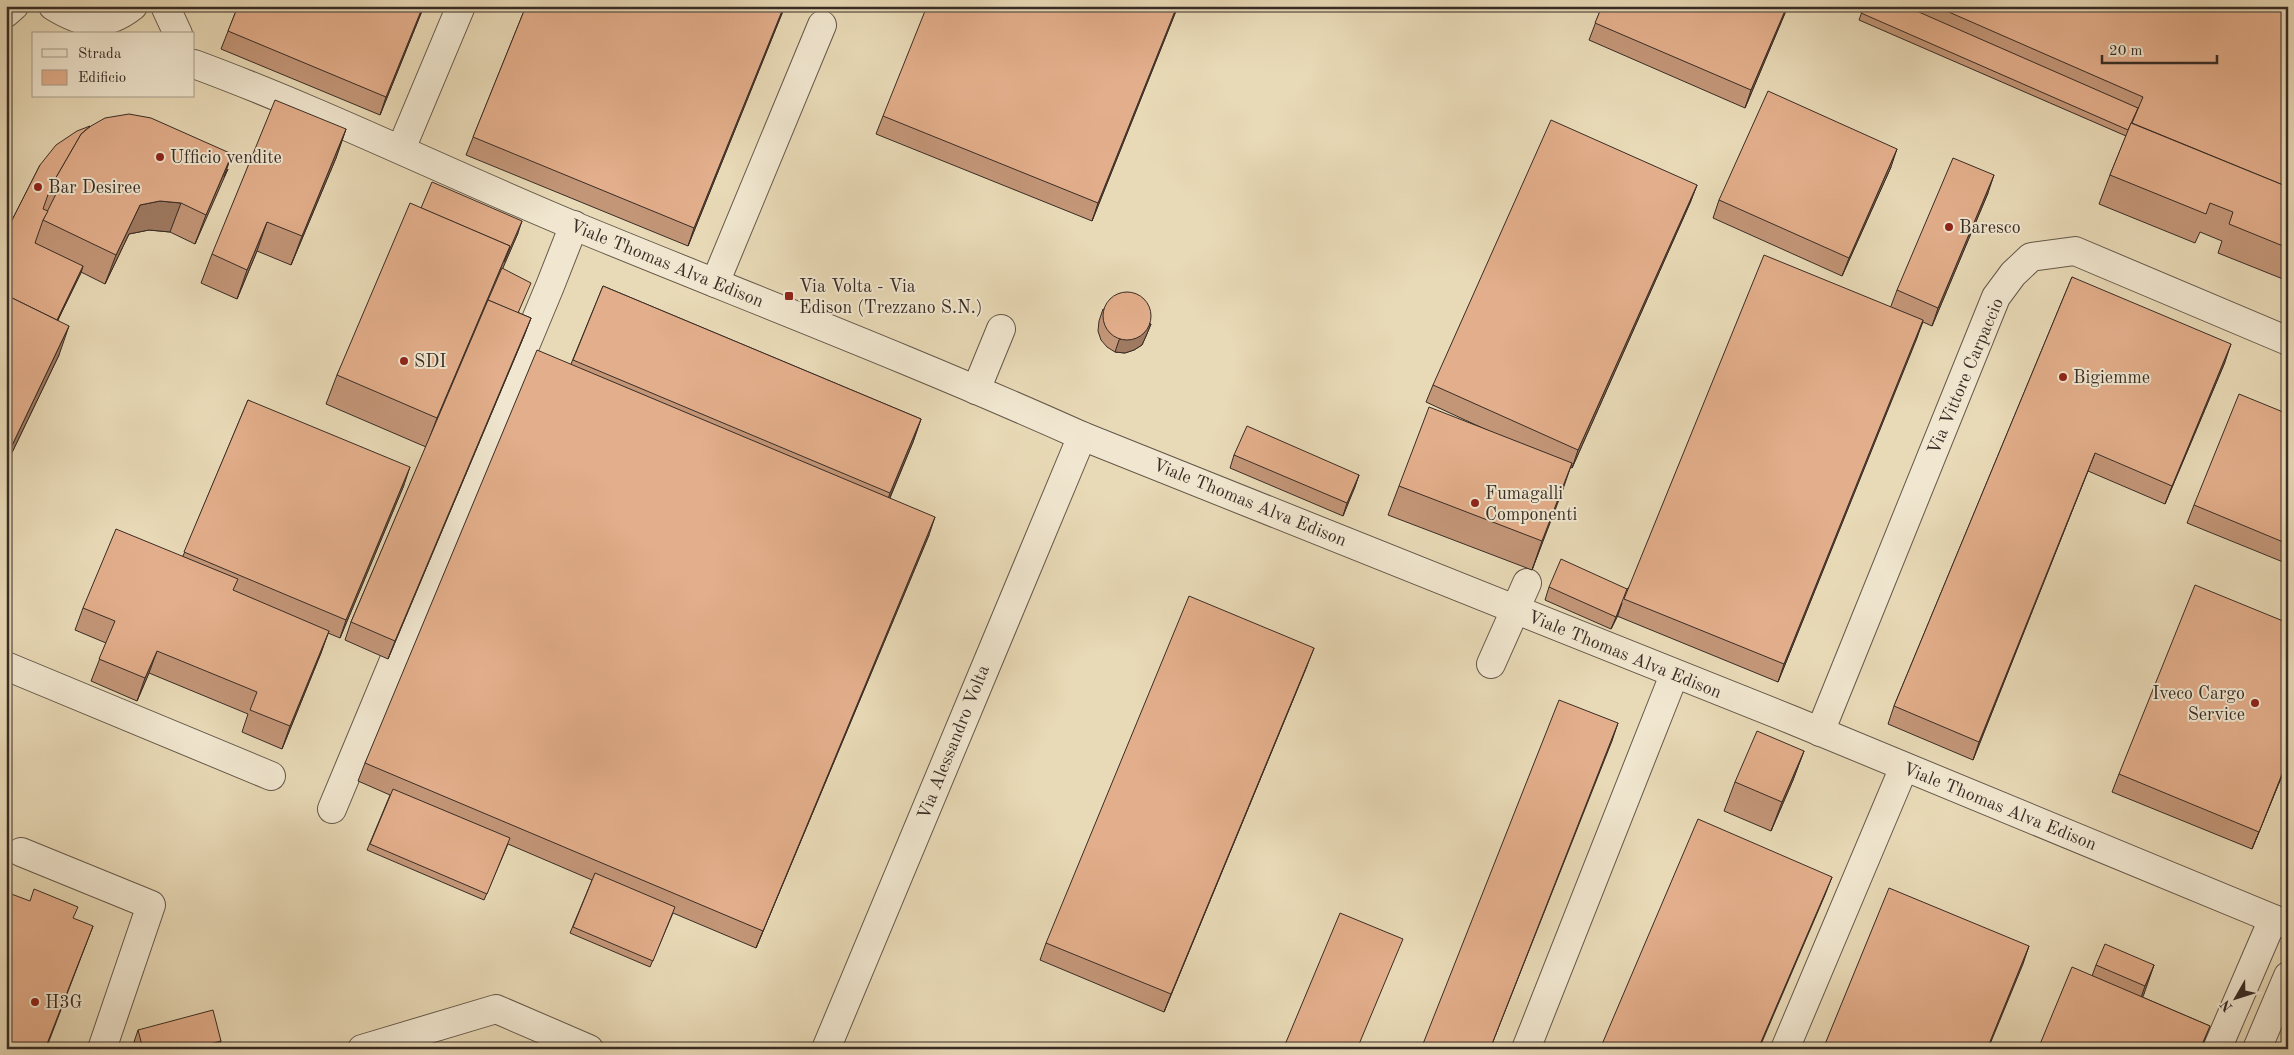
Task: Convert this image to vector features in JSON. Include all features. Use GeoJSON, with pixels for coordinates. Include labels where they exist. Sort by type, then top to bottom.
{"type":"FeatureCollection","features":[{"type":"Feature","properties":{"kind":"street"},"geometry":{"type":"LineString","coordinates":[[6,13],[14,6]]}},
{"type":"Feature","properties":{"kind":"street"},"geometry":{"type":"LineString","coordinates":[[63,12],[94,22],[114,18],[133,6]]}},
{"type":"Feature","properties":{"kind":"street"},"geometry":{"type":"LineString","coordinates":[[165,6],[177,32]]}},
{"type":"Feature","properties":{"kind":"street"},"geometry":{"type":"LineString","coordinates":[[401,149],[461,6]]}},
{"type":"Feature","properties":{"kind":"street"},"geometry":{"type":"LineString","coordinates":[[63,12],[108,32]]}},
{"type":"Feature","properties":{"kind":"street"},"geometry":{"type":"LineString","coordinates":[[715,283],[822,25]]}},
{"type":"Feature","properties":{"kind":"street","name":"Viale Thomas Alva Edison"},"geometry":{"type":"LineString","coordinates":[[195,53],[204,68],[401,149],[574,226],[976,390],[1082,436],[1674,675],[1787,731],[1820,732],[2280,922]]}},
{"type":"Feature","properties":{"kind":"street"},"geometry":{"type":"LineString","coordinates":[[332,809],[574,226]]}},
{"type":"Feature","properties":{"kind":"street","name":"Via Vittore Carpaccio"},"geometry":{"type":"LineString","coordinates":[[1820,732],[1996,297],[2013,274],[2030,257],[2075,251],[2288,341]]}},
{"type":"Feature","properties":{"kind":"street"},"geometry":{"type":"LineString","coordinates":[[976,390],[1001,329]]}},
{"type":"Feature","properties":{"kind":"street","name":"Via Alessandro Volta"},"geometry":{"type":"LineString","coordinates":[[826,1049],[1082,436]]}},
{"type":"Feature","properties":{"kind":"street"},"geometry":{"type":"LineString","coordinates":[[1491,664],[1527,583]]}},
{"type":"Feature","properties":{"kind":"street"},"geometry":{"type":"LineString","coordinates":[[6,666],[270,776]]}},
{"type":"Feature","properties":{"kind":"street"},"geometry":{"type":"LineString","coordinates":[[1526,1049],[1674,675]]}},
{"type":"Feature","properties":{"kind":"street"},"geometry":{"type":"LineString","coordinates":[[1785,1049],[1904,767]]}},
{"type":"Feature","properties":{"kind":"street"},"geometry":{"type":"LineString","coordinates":[[21,852],[151,905],[102,1049]]}},
{"type":"Feature","properties":{"kind":"street"},"geometry":{"type":"LineString","coordinates":[[2217,1049],[2280,922]]}},
{"type":"Feature","properties":{"kind":"street"},"geometry":{"type":"LineString","coordinates":[[2258,1049],[2282,1008],[2288,976]]}},
{"type":"Feature","properties":{"kind":"street"},"geometry":{"type":"LineString","coordinates":[[362,1049],[496,1009],[589,1049]]}},
{"type":"Feature","properties":{"kind":"building"},"geometry":{"type":"Polygon","coordinates":[[[238,6],[423,6],[386,97],[228,31],[238,6]]]}},
{"type":"Feature","properties":{"kind":"building"},"geometry":{"type":"Polygon","coordinates":[[[526,6],[784,6],[694,228],[473,137],[526,6]]]}},
{"type":"Feature","properties":{"kind":"building"},"geometry":{"type":"Polygon","coordinates":[[[927,6],[1177,6],[1098,203],[883,116],[927,6]]]}},
{"type":"Feature","properties":{"kind":"building"},"geometry":{"type":"Polygon","coordinates":[[[1602,6],[1787,6],[1751,90],[1595,23],[1602,6]]]}},
{"type":"Feature","properties":{"kind":"building"},"geometry":{"type":"Polygon","coordinates":[[[1864,6],[1905,6],[2138,108],[2128,130],[1861,13],[1864,6]]]}},
{"type":"Feature","properties":{"kind":"building"},"geometry":{"type":"Polygon","coordinates":[[[1935,6],[2288,6],[2288,187],[2132,123],[2143,97],[1935,6]]]}},
{"type":"Feature","properties":{"kind":"building"},"geometry":{"type":"Polygon","coordinates":[[[1768,91],[1897,149],[1849,258],[1719,200],[1768,91]]]}},
{"type":"Feature","properties":{"kind":"building"},"geometry":{"type":"Polygon","coordinates":[[[275,100],[346,129],[302,236],[267,222],[247,270],[212,254],[275,100]]]}},
{"type":"Feature","properties":{"kind":"building"},"geometry":{"type":"Polygon","coordinates":[[[129,114],[151,118],[232,154],[206,215],[181,203],[160,201],[140,205],[116,255],[43,220],[58,190],[51,186],[81,134],[105,118],[129,114]]]}},
{"type":"Feature","properties":{"kind":"building"},"geometry":{"type":"Polygon","coordinates":[[[1551,120],[1697,185],[1578,450],[1433,385],[1551,120]]]}},
{"type":"Feature","properties":{"kind":"building"},"geometry":{"type":"Polygon","coordinates":[[[2131,123],[2288,187],[2288,248],[2229,224],[2233,212],[2210,203],[2206,214],[2110,175],[2131,123]]]}},
{"type":"Feature","properties":{"kind":"building"},"geometry":{"type":"Polygon","coordinates":[[[90,126],[81,134],[51,186],[43,209],[48,211],[35,243],[83,266],[57,320],[6,295],[6,232],[40,165],[56,145],[77,131],[90,126]]]}},
{"type":"Feature","properties":{"kind":"building","name":"Baresco"},"geometry":{"type":"Polygon","coordinates":[[[1953,158],[1994,175],[1938,308],[1897,290],[1953,158]]]}},
{"type":"Feature","properties":{"kind":"building"},"geometry":{"type":"Polygon","coordinates":[[[432,182],[522,221],[504,262],[510,246],[421,208],[432,182]]]}},
{"type":"Feature","properties":{"kind":"building","name":"SDI"},"geometry":{"type":"Polygon","coordinates":[[[410,203],[510,246],[437,418],[337,375],[410,203]]]}},
{"type":"Feature","properties":{"kind":"building"},"geometry":{"type":"Polygon","coordinates":[[[1764,255],[1923,320],[1784,664],[1624,599],[1764,255]]]}},
{"type":"Feature","properties":{"kind":"building"},"geometry":{"type":"Polygon","coordinates":[[[502,268],[531,283],[518,313],[488,300],[502,268]]]}},
{"type":"Feature","properties":{"kind":"building"},"geometry":{"type":"Polygon","coordinates":[[[2072,277],[2231,344],[2172,486],[2095,453],[1979,742],[1894,706],[2072,277]]]}},
{"type":"Feature","properties":{"kind":"building"},"geometry":{"type":"Polygon","coordinates":[[[603,286],[921,419],[890,493],[573,360],[603,286]]]}},
{"type":"Feature","properties":{"kind":"building"},"geometry":{"type":"Polygon","coordinates":[[[1122,292],[1132,292],[1141,296],[1147,302],[1151,316],[1147,330],[1141,336],[1132,340],[1122,340],[1113,336],[1107,330],[1103,321],[1103,311],[1107,302],[1113,296],[1122,292]]]}},
{"type":"Feature","properties":{"kind":"building"},"geometry":{"type":"Polygon","coordinates":[[[6,295],[69,326],[6,458],[6,295]]]}},
{"type":"Feature","properties":{"kind":"building"},"geometry":{"type":"Polygon","coordinates":[[[488,300],[531,318],[395,641],[351,622],[488,300]]]}},
{"type":"Feature","properties":{"kind":"building"},"geometry":{"type":"Polygon","coordinates":[[[537,350],[935,517],[763,931],[365,763],[537,350]]]}},
{"type":"Feature","properties":{"kind":"building"},"geometry":{"type":"Polygon","coordinates":[[[2239,394],[2288,414],[2288,544],[2194,505],[2239,394]]]}},
{"type":"Feature","properties":{"kind":"building"},"geometry":{"type":"Polygon","coordinates":[[[248,400],[410,467],[346,620],[184,552],[248,400]]]}},
{"type":"Feature","properties":{"kind":"building","name":"Fumagalli Componenti"},"geometry":{"type":"Polygon","coordinates":[[[1429,407],[1572,463],[1542,541],[1399,486],[1429,407]]]}},
{"type":"Feature","properties":{"kind":"building"},"geometry":{"type":"Polygon","coordinates":[[[1247,426],[1359,475],[1347,503],[1234,455],[1247,426]]]}},
{"type":"Feature","properties":{"kind":"building"},"geometry":{"type":"Polygon","coordinates":[[[116,529],[238,579],[233,590],[329,631],[290,726],[250,710],[257,692],[157,651],[145,678],[99,659],[115,621],[83,608],[116,529]]]}},
{"type":"Feature","properties":{"kind":"building"},"geometry":{"type":"Polygon","coordinates":[[[1561,559],[1627,589],[1616,617],[1549,587],[1561,559]]]}},
{"type":"Feature","properties":{"kind":"building"},"geometry":{"type":"Polygon","coordinates":[[[2195,585],[2288,623],[2288,759],[2259,832],[2119,774],[2195,585]]]}},
{"type":"Feature","properties":{"kind":"building"},"geometry":{"type":"Polygon","coordinates":[[[1189,596],[1314,648],[1171,994],[1046,943],[1189,596]]]}},
{"type":"Feature","properties":{"kind":"building"},"geometry":{"type":"Polygon","coordinates":[[[1559,700],[1618,723],[1490,1049],[1421,1049],[1559,700]]]}},
{"type":"Feature","properties":{"kind":"building"},"geometry":{"type":"Polygon","coordinates":[[[1757,731],[1804,751],[1782,802],[1735,782],[1757,731]]]}},
{"type":"Feature","properties":{"kind":"building"},"geometry":{"type":"Polygon","coordinates":[[[393,789],[510,838],[487,894],[370,844],[393,789]]]}},
{"type":"Feature","properties":{"kind":"building"},"geometry":{"type":"Polygon","coordinates":[[[1698,819],[1832,877],[1758,1049],[1600,1049],[1698,819]]]}},
{"type":"Feature","properties":{"kind":"building"},"geometry":{"type":"Polygon","coordinates":[[[595,873],[675,907],[653,961],[573,927],[595,873]]]}},
{"type":"Feature","properties":{"kind":"building"},"geometry":{"type":"Polygon","coordinates":[[[1889,888],[2029,946],[1987,1049],[1823,1049],[1889,888]]]}},
{"type":"Feature","properties":{"kind":"building","name":"H3G"},"geometry":{"type":"Polygon","coordinates":[[[34,889],[78,907],[73,918],[93,926],[45,1049],[6,1049],[6,892],[30,901],[34,889]]]}},
{"type":"Feature","properties":{"kind":"building"},"geometry":{"type":"Polygon","coordinates":[[[1340,913],[1403,939],[1357,1049],[1288,1049],[1284,1047],[1340,913]]]}},
{"type":"Feature","properties":{"kind":"building"},"geometry":{"type":"Polygon","coordinates":[[[2105,944],[2154,965],[2145,986],[2096,965],[2105,944]]]}},
{"type":"Feature","properties":{"kind":"building"},"geometry":{"type":"Polygon","coordinates":[[[2072,967],[2210,1026],[2200,1049],[2038,1049],[2072,967]]]}},
{"type":"Feature","properties":{"kind":"building"},"geometry":{"type":"Polygon","coordinates":[[[213,1010],[221,1041],[191,1049],[143,1049],[138,1030],[213,1010]]]}},
{"type":"Feature","properties":{"kind":"place","name":"Ufficio vendite"},"geometry":{"type":"Point","coordinates":[160,157]}},
{"type":"Feature","properties":{"kind":"place","name":"Bar Desiree"},"geometry":{"type":"Point","coordinates":[38,187]}},
{"type":"Feature","properties":{"kind":"place","name":"Baresco"},"geometry":{"type":"Point","coordinates":[1949,227]}},
{"type":"Feature","properties":{"kind":"place","name":"Via Volta - Via Edison (Trezzano S.N.)"},"geometry":{"type":"Point","coordinates":[789,296]}},
{"type":"Feature","properties":{"kind":"place","name":"SDI"},"geometry":{"type":"Point","coordinates":[404,361]}},
{"type":"Feature","properties":{"kind":"place","name":"Bigiemme"},"geometry":{"type":"Point","coordinates":[2063,377]}},
{"type":"Feature","properties":{"kind":"place","name":"Fumagalli Componenti"},"geometry":{"type":"Point","coordinates":[1475,503]}},
{"type":"Feature","properties":{"kind":"place","name":"Iveco Cargo Service"},"geometry":{"type":"Point","coordinates":[2255,703]}},
{"type":"Feature","properties":{"kind":"place","name":"H3G"},"geometry":{"type":"Point","coordinates":[35,1002]}}]}
